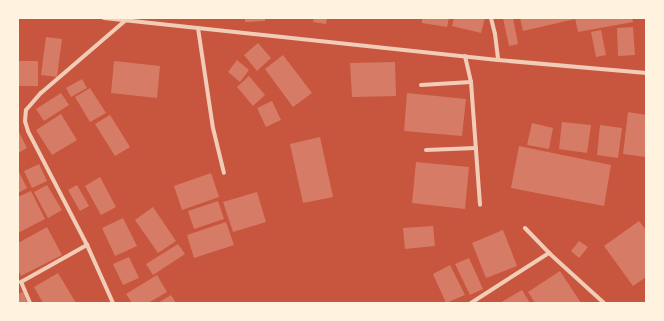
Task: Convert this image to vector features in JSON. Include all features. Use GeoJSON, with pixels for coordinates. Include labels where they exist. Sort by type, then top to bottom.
{"type":"FeatureCollection","features":[{"type":"Feature","properties":{"kind":"street"},"geometry":{"type":"LineString","coordinates":[[104,18],[498,60],[646,73]]}},
{"type":"Feature","properties":{"kind":"street"},"geometry":{"type":"LineString","coordinates":[[491,18],[495,34],[498,60]]}},
{"type":"Feature","properties":{"kind":"street"},"geometry":{"type":"LineString","coordinates":[[113,303],[87,245],[28,131],[25,121],[26,110],[41,93],[126,20]]}},
{"type":"Feature","properties":{"kind":"street"},"geometry":{"type":"LineString","coordinates":[[198,28],[213,128],[224,174]]}},
{"type":"Feature","properties":{"kind":"street"},"geometry":{"type":"LineString","coordinates":[[465,56],[471,82],[480,205]]}},
{"type":"Feature","properties":{"kind":"street"},"geometry":{"type":"LineString","coordinates":[[421,84],[471,82]]}},
{"type":"Feature","properties":{"kind":"street"},"geometry":{"type":"LineString","coordinates":[[426,150],[476,148]]}},
{"type":"Feature","properties":{"kind":"street"},"geometry":{"type":"LineString","coordinates":[[525,228],[549,253],[604,303]]}},
{"type":"Feature","properties":{"kind":"street"},"geometry":{"type":"LineString","coordinates":[[30,303],[20,282],[87,245]]}},
{"type":"Feature","properties":{"kind":"street"},"geometry":{"type":"LineString","coordinates":[[471,303],[549,253]]}},
{"type":"Feature","properties":{"kind":"building"},"geometry":{"type":"Polygon","coordinates":[[[245,18],[265,18],[265,21],[245,22],[245,18]]]}},
{"type":"Feature","properties":{"kind":"building"},"geometry":{"type":"Polygon","coordinates":[[[314,18],[327,18],[326,24],[313,22],[314,18]]]}},
{"type":"Feature","properties":{"kind":"building"},"geometry":{"type":"Polygon","coordinates":[[[422,18],[449,18],[447,27],[422,23],[422,18]]]}},
{"type":"Feature","properties":{"kind":"building"},"geometry":{"type":"Polygon","coordinates":[[[454,18],[485,18],[481,33],[452,26],[454,18]]]}},
{"type":"Feature","properties":{"kind":"building"},"geometry":{"type":"Polygon","coordinates":[[[503,18],[513,18],[518,44],[509,46],[503,18]]]}},
{"type":"Feature","properties":{"kind":"building"},"geometry":{"type":"Polygon","coordinates":[[[520,18],[575,18],[575,19],[523,31],[520,18]]]}},
{"type":"Feature","properties":{"kind":"building"},"geometry":{"type":"Polygon","coordinates":[[[575,18],[632,18],[633,22],[578,32],[575,18]]]}},
{"type":"Feature","properties":{"kind":"building"},"geometry":{"type":"Polygon","coordinates":[[[633,27],[635,55],[618,56],[617,28],[633,27]]]}},
{"type":"Feature","properties":{"kind":"building"},"geometry":{"type":"Polygon","coordinates":[[[601,30],[606,55],[596,57],[591,32],[601,30]]]}},
{"type":"Feature","properties":{"kind":"building"},"geometry":{"type":"Polygon","coordinates":[[[46,37],[62,39],[57,77],[41,75],[46,37]]]}},
{"type":"Feature","properties":{"kind":"building"},"geometry":{"type":"Polygon","coordinates":[[[258,43],[271,58],[257,71],[244,55],[258,43]]]}},
{"type":"Feature","properties":{"kind":"building"},"geometry":{"type":"Polygon","coordinates":[[[283,55],[312,93],[293,107],[265,69],[283,55]]]}},
{"type":"Feature","properties":{"kind":"building"},"geometry":{"type":"Polygon","coordinates":[[[237,60],[249,70],[240,82],[228,72],[237,60]]]}},
{"type":"Feature","properties":{"kind":"building"},"geometry":{"type":"Polygon","coordinates":[[[18,61],[38,61],[38,86],[18,86],[18,61]]]}},
{"type":"Feature","properties":{"kind":"building"},"geometry":{"type":"Polygon","coordinates":[[[114,61],[160,66],[157,98],[111,93],[114,61]]]}},
{"type":"Feature","properties":{"kind":"building"},"geometry":{"type":"Polygon","coordinates":[[[395,62],[396,96],[352,97],[350,63],[395,62]]]}},
{"type":"Feature","properties":{"kind":"building"},"geometry":{"type":"Polygon","coordinates":[[[249,76],[265,95],[253,106],[237,87],[249,76]]]}},
{"type":"Feature","properties":{"kind":"building"},"geometry":{"type":"Polygon","coordinates":[[[82,79],[87,88],[71,97],[66,88],[82,79]]]}},
{"type":"Feature","properties":{"kind":"building"},"geometry":{"type":"Polygon","coordinates":[[[90,88],[106,113],[90,122],[75,97],[90,88]]]}},
{"type":"Feature","properties":{"kind":"building"},"geometry":{"type":"Polygon","coordinates":[[[61,93],[69,105],[44,121],[36,109],[61,93]]]}},
{"type":"Feature","properties":{"kind":"building"},"geometry":{"type":"Polygon","coordinates":[[[407,93],[466,99],[462,136],[404,131],[407,93]]]}},
{"type":"Feature","properties":{"kind":"building"},"geometry":{"type":"Polygon","coordinates":[[[272,101],[281,120],[266,127],[257,108],[272,101]]]}},
{"type":"Feature","properties":{"kind":"building"},"geometry":{"type":"Polygon","coordinates":[[[628,112],[646,115],[646,157],[623,154],[628,112]]]}},
{"type":"Feature","properties":{"kind":"building"},"geometry":{"type":"Polygon","coordinates":[[[61,114],[77,140],[52,155],[36,130],[61,114]]]}},
{"type":"Feature","properties":{"kind":"building"},"geometry":{"type":"Polygon","coordinates":[[[110,115],[130,147],[115,156],[95,124],[110,115]]]}},
{"type":"Feature","properties":{"kind":"building"},"geometry":{"type":"Polygon","coordinates":[[[562,122],[591,125],[587,153],[559,149],[562,122]]]}},
{"type":"Feature","properties":{"kind":"building"},"geometry":{"type":"Polygon","coordinates":[[[532,123],[553,128],[549,149],[527,145],[532,123]]]}},
{"type":"Feature","properties":{"kind":"building"},"geometry":{"type":"Polygon","coordinates":[[[600,125],[622,128],[618,158],[597,155],[600,125]]]}},
{"type":"Feature","properties":{"kind":"building"},"geometry":{"type":"Polygon","coordinates":[[[18,130],[27,148],[18,153],[18,130]]]}},
{"type":"Feature","properties":{"kind":"building"},"geometry":{"type":"Polygon","coordinates":[[[320,137],[333,197],[303,203],[290,144],[320,137]]]}},
{"type":"Feature","properties":{"kind":"building"},"geometry":{"type":"Polygon","coordinates":[[[519,146],[611,165],[604,206],[511,188],[519,146]]]}},
{"type":"Feature","properties":{"kind":"building"},"geometry":{"type":"Polygon","coordinates":[[[416,162],[469,167],[465,209],[412,203],[416,162]]]}},
{"type":"Feature","properties":{"kind":"building"},"geometry":{"type":"Polygon","coordinates":[[[39,164],[47,181],[32,188],[24,171],[39,164]]]}},
{"type":"Feature","properties":{"kind":"building"},"geometry":{"type":"Polygon","coordinates":[[[18,170],[27,188],[18,193],[18,170]]]}},
{"type":"Feature","properties":{"kind":"building"},"geometry":{"type":"Polygon","coordinates":[[[211,173],[219,197],[182,210],[174,186],[211,173]]]}},
{"type":"Feature","properties":{"kind":"building"},"geometry":{"type":"Polygon","coordinates":[[[100,177],[116,207],[101,215],[85,186],[100,177]]]}},
{"type":"Feature","properties":{"kind":"building"},"geometry":{"type":"Polygon","coordinates":[[[47,185],[62,210],[48,218],[34,192],[47,185]]]}},
{"type":"Feature","properties":{"kind":"building"},"geometry":{"type":"Polygon","coordinates":[[[77,185],[89,206],[80,211],[68,190],[77,185]]]}},
{"type":"Feature","properties":{"kind":"building"},"geometry":{"type":"Polygon","coordinates":[[[31,191],[45,219],[18,233],[18,197],[31,191]]]}},
{"type":"Feature","properties":{"kind":"building"},"geometry":{"type":"Polygon","coordinates":[[[257,192],[266,222],[233,232],[223,202],[257,192]]]}},
{"type":"Feature","properties":{"kind":"building"},"geometry":{"type":"Polygon","coordinates":[[[218,201],[224,219],[194,229],[188,211],[218,201]]]}},
{"type":"Feature","properties":{"kind":"building"},"geometry":{"type":"Polygon","coordinates":[[[153,207],[176,241],[158,253],[135,220],[153,207]]]}},
{"type":"Feature","properties":{"kind":"building"},"geometry":{"type":"Polygon","coordinates":[[[123,218],[137,246],[115,256],[102,228],[123,218]]]}},
{"type":"Feature","properties":{"kind":"building"},"geometry":{"type":"Polygon","coordinates":[[[639,221],[646,230],[646,277],[633,286],[604,246],[639,221]]]}},
{"type":"Feature","properties":{"kind":"building"},"geometry":{"type":"Polygon","coordinates":[[[226,222],[234,245],[194,258],[187,235],[226,222]]]}},
{"type":"Feature","properties":{"kind":"building"},"geometry":{"type":"Polygon","coordinates":[[[433,226],[435,246],[405,249],[403,228],[433,226]]]}},
{"type":"Feature","properties":{"kind":"building"},"geometry":{"type":"Polygon","coordinates":[[[47,227],[62,255],[21,276],[18,270],[18,243],[47,227]]]}},
{"type":"Feature","properties":{"kind":"building"},"geometry":{"type":"Polygon","coordinates":[[[503,230],[517,266],[486,278],[472,243],[503,230]]]}},
{"type":"Feature","properties":{"kind":"building"},"geometry":{"type":"Polygon","coordinates":[[[579,241],[588,247],[579,258],[571,251],[579,241]]]}},
{"type":"Feature","properties":{"kind":"building"},"geometry":{"type":"Polygon","coordinates":[[[178,244],[185,254],[153,275],[146,264],[178,244]]]}},
{"type":"Feature","properties":{"kind":"building"},"geometry":{"type":"Polygon","coordinates":[[[129,257],[139,278],[123,285],[113,264],[129,257]]]}},
{"type":"Feature","properties":{"kind":"building"},"geometry":{"type":"Polygon","coordinates":[[[469,258],[483,289],[470,295],[455,264],[469,258]]]}},
{"type":"Feature","properties":{"kind":"building"},"geometry":{"type":"Polygon","coordinates":[[[450,265],[465,295],[446,303],[433,274],[450,265]]]}},
{"type":"Feature","properties":{"kind":"building"},"geometry":{"type":"Polygon","coordinates":[[[560,271],[581,303],[535,303],[528,292],[560,271]]]}},
{"type":"Feature","properties":{"kind":"building"},"geometry":{"type":"Polygon","coordinates":[[[58,273],[76,303],[43,303],[34,287],[58,273]]]}},
{"type":"Feature","properties":{"kind":"building"},"geometry":{"type":"Polygon","coordinates":[[[157,275],[167,292],[148,303],[132,303],[126,294],[157,275]]]}},
{"type":"Feature","properties":{"kind":"building"},"geometry":{"type":"Polygon","coordinates":[[[522,290],[530,303],[500,303],[522,290]]]}},
{"type":"Feature","properties":{"kind":"building"},"geometry":{"type":"Polygon","coordinates":[[[23,292],[27,303],[18,303],[18,294],[23,292]]]}},
{"type":"Feature","properties":{"kind":"building"},"geometry":{"type":"Polygon","coordinates":[[[171,295],[176,303],[158,303],[171,295]]]}}]}
